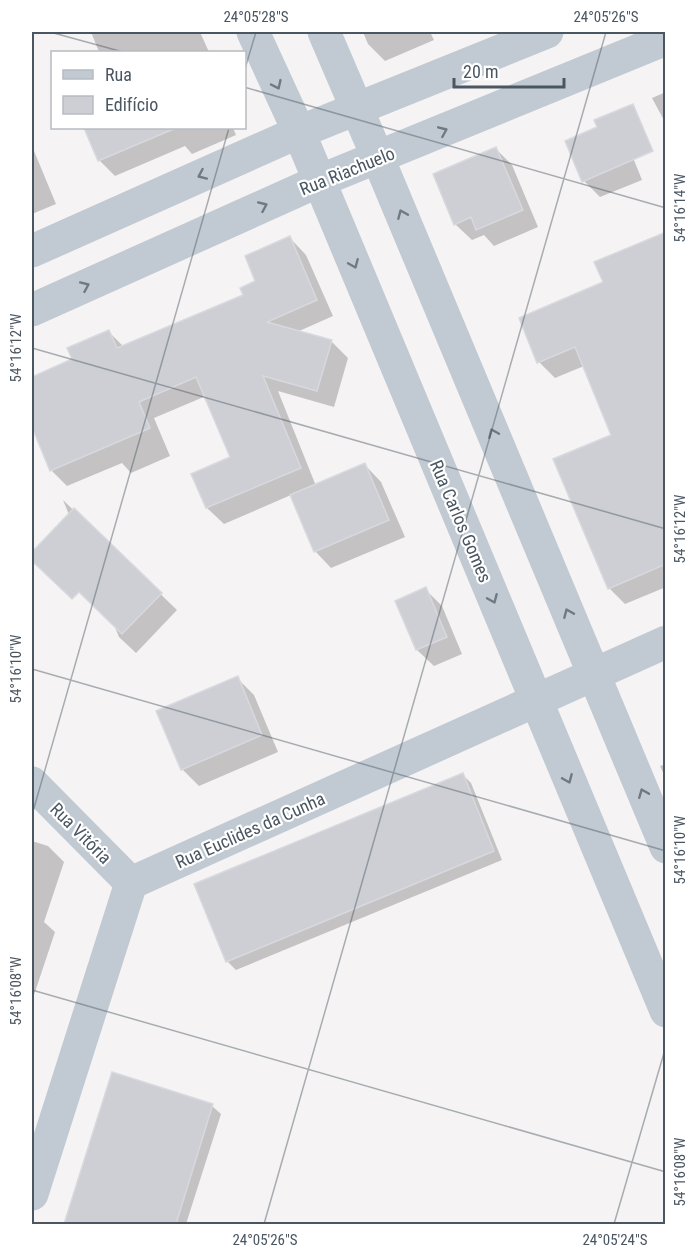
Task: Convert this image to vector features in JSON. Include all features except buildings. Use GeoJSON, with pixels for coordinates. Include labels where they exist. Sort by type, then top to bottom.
{"type":"FeatureCollection","features":[{"type":"Feature","properties":{"kind":"street","name":"Rua Carlos Gomes"},"geometry":{"type":"LineString","coordinates":[[253,32],[299,132],[666,1011]]}},
{"type":"Feature","properties":{"kind":"street"},"geometry":{"type":"LineString","coordinates":[[324,32],[666,847]]}},
{"type":"Feature","properties":{"kind":"street"},"geometry":{"type":"LineString","coordinates":[[32,251],[299,132],[547,32]]}},
{"type":"Feature","properties":{"kind":"street","name":"Rua Riachuelo"},"geometry":{"type":"LineString","coordinates":[[32,310],[319,181],[666,39]]}},
{"type":"Feature","properties":{"kind":"street","name":"Rua Euclides da Cunha"},"geometry":{"type":"LineString","coordinates":[[131,883],[666,642]]}},
{"type":"Feature","properties":{"kind":"street","name":"Rua Vitória"},"geometry":{"type":"LineString","coordinates":[[32,783],[131,883]]}},
{"type":"Feature","properties":{"kind":"street"},"geometry":{"type":"LineString","coordinates":[[32,1194],[131,883]]}}]}
